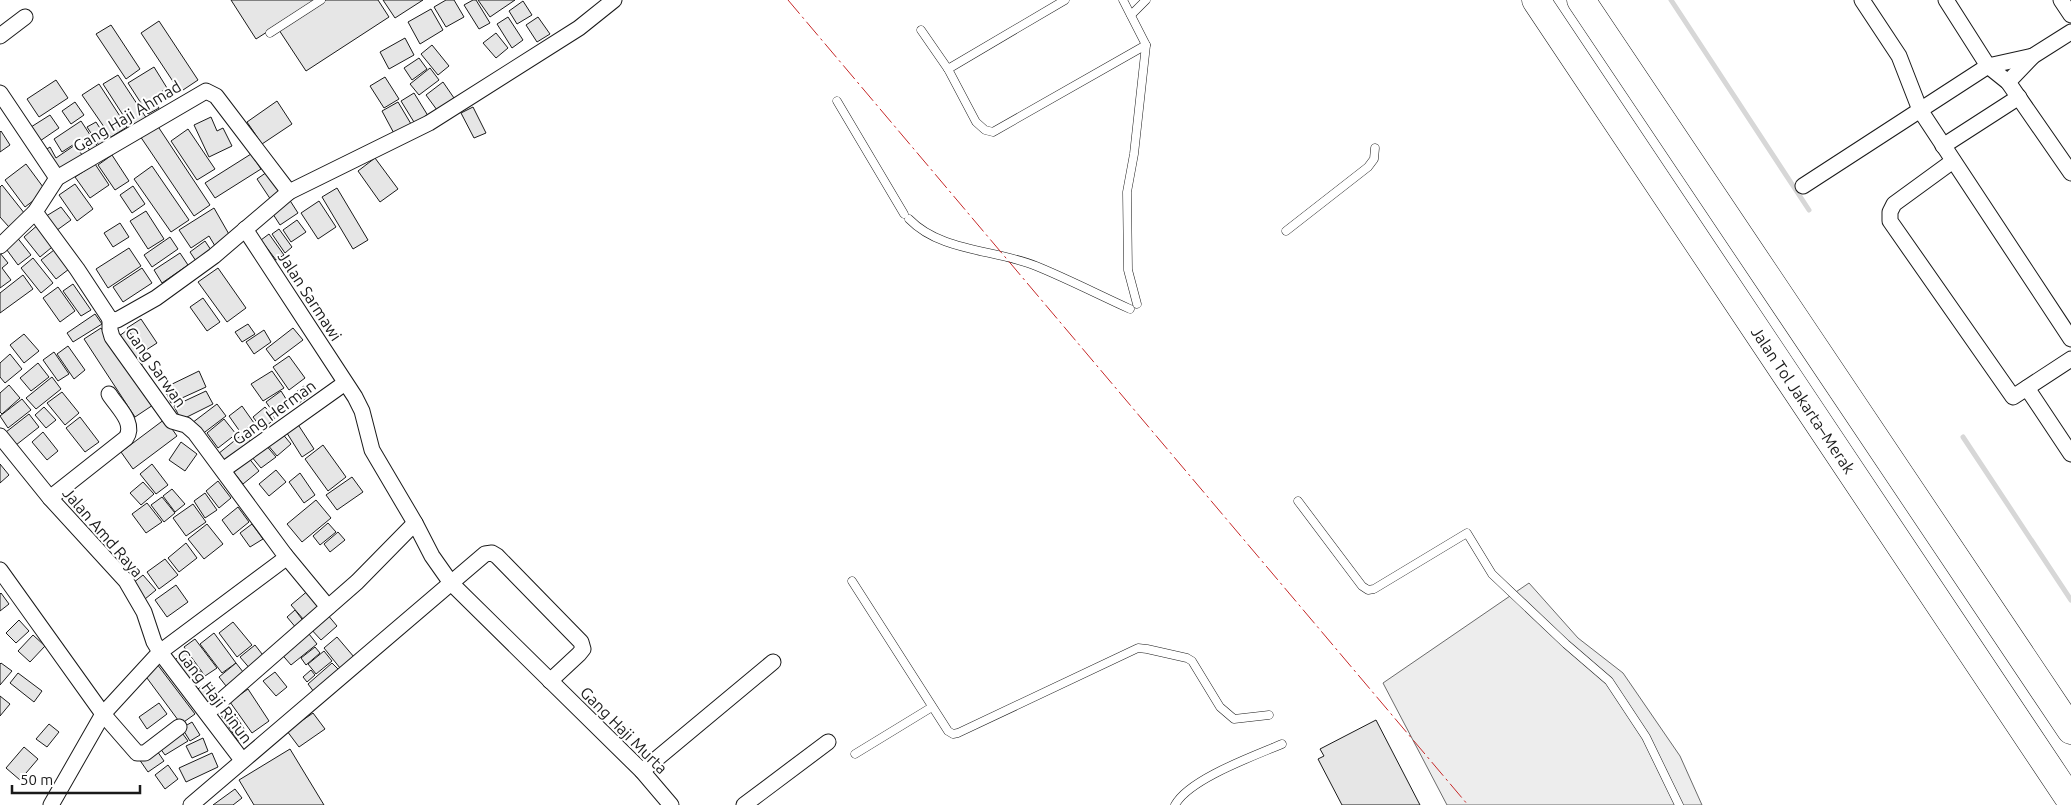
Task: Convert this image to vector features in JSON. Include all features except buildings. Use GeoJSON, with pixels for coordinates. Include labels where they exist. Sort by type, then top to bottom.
{"type":"FeatureCollection","features":[{"type":"Feature","properties":{"kind":"highway","name":"Jalan Tol Jakarta–Merak"},"geometry":{"type":"LineString","coordinates":[[1536,0],[2071,801]]}},
{"type":"Feature","properties":{"kind":"highway"},"geometry":{"type":"LineString","coordinates":[[1581,0],[2071,730]]}},
{"type":"Feature","properties":{"kind":"street"},"geometry":{"type":"LineString","coordinates":[[110,319],[120,319],[156,298],[214,256],[289,192],[429,123],[579,28],[614,0]]}},
{"type":"Feature","properties":{"kind":"street"},"geometry":{"type":"LineString","coordinates":[[1862,0],[1899,56],[1920,110],[2071,339]]}},
{"type":"Feature","properties":{"kind":"street"},"geometry":{"type":"LineString","coordinates":[[1946,0],[1988,66],[2008,82],[2019,96],[2071,173]]}},
{"type":"Feature","properties":{"kind":"street"},"geometry":{"type":"LineString","coordinates":[[2061,0],[2071,15]]}},
{"type":"Feature","properties":{"kind":"street"},"geometry":{"type":"LineString","coordinates":[[0,36],[25,18]]}},
{"type":"Feature","properties":{"kind":"street"},"geometry":{"type":"LineString","coordinates":[[2008,82],[2033,56],[2071,32]]}},
{"type":"Feature","properties":{"kind":"street"},"geometry":{"type":"LineString","coordinates":[[1803,186],[1988,66],[2033,56]]}},
{"type":"Feature","properties":{"kind":"street","name":"Gang Haji Ahmad"},"geometry":{"type":"LineString","coordinates":[[56,178],[206,91],[216,96],[289,192]]}},
{"type":"Feature","properties":{"kind":"street"},"geometry":{"type":"LineString","coordinates":[[0,93],[56,178],[35,212],[0,246]]}},
{"type":"Feature","properties":{"kind":"street"},"geometry":{"type":"LineString","coordinates":[[1943,146],[2019,96]]}},
{"type":"Feature","properties":{"kind":"street"},"geometry":{"type":"LineString","coordinates":[[1953,161],[1894,204],[1890,212],[1890,221],[2013,397],[2071,359]]}},
{"type":"Feature","properties":{"kind":"street","name":"Gang Sarwan"},"geometry":{"type":"LineString","coordinates":[[35,212],[77,269],[110,319],[112,337],[172,421],[186,425],[195,433],[285,555],[328,607]]}},
{"type":"Feature","properties":{"kind":"street","name":"Jalan Sarmawi"},"geometry":{"type":"LineString","coordinates":[[245,229],[362,411],[372,450],[415,524]]}},
{"type":"Feature","properties":{"kind":"street","name":"Gang Herman"},"geometry":{"type":"LineString","coordinates":[[223,470],[345,383]]}},
{"type":"Feature","properties":{"kind":"street"},"geometry":{"type":"LineString","coordinates":[[2027,388],[2071,454]]}},
{"type":"Feature","properties":{"kind":"street"},"geometry":{"type":"LineString","coordinates":[[50,498],[126,438],[130,432],[129,423],[109,394]]}},
{"type":"Feature","properties":{"kind":"street","name":"Jalan Amd Raya"},"geometry":{"type":"LineString","coordinates":[[2,445],[126,581],[144,612],[154,642],[160,652]]}},
{"type":"Feature","properties":{"kind":"street"},"geometry":{"type":"LineString","coordinates":[[207,713],[357,582],[415,524]]}},
{"type":"Feature","properties":{"kind":"street","name":"Gang Haji Murta"},"geometry":{"type":"LineString","coordinates":[[415,524],[432,556],[451,583],[642,771],[671,805]]}},
{"type":"Feature","properties":{"kind":"street"},"geometry":{"type":"LineString","coordinates":[[191,805],[485,554],[492,553],[497,556],[581,642],[582,649],[579,654],[550,681]]}},
{"type":"Feature","properties":{"kind":"street"},"geometry":{"type":"LineString","coordinates":[[50,805],[103,714],[160,652],[282,561],[285,555]]}},
{"type":"Feature","properties":{"kind":"street"},"geometry":{"type":"LineString","coordinates":[[0,570],[103,714],[133,750],[141,754],[145,753],[179,727]]}},
{"type":"Feature","properties":{"kind":"street","name":"Gang Haji Rinun"},"geometry":{"type":"LineString","coordinates":[[160,652],[242,760]]}},
{"type":"Feature","properties":{"kind":"street"},"geometry":{"type":"LineString","coordinates":[[642,771],[774,662]]}},
{"type":"Feature","properties":{"kind":"street"},"geometry":{"type":"LineString","coordinates":[[744,805],[828,742]]}},
{"type":"Feature","properties":{"kind":"lane"},"geometry":{"type":"LineString","coordinates":[[270,33],[321,0]]}},
{"type":"Feature","properties":{"kind":"lane"},"geometry":{"type":"LineString","coordinates":[[948,69],[1065,0]]}},
{"type":"Feature","properties":{"kind":"lane"},"geometry":{"type":"LineString","coordinates":[[837,101],[906,216],[917,228],[942,241],[1034,265],[1133,306],[1128,270],[1127,192],[1134,154],[1146,45],[1123,0]]}},
{"type":"Feature","properties":{"kind":"lane"},"geometry":{"type":"LineString","coordinates":[[1131,15],[1146,0]]}},
{"type":"Feature","properties":{"kind":"lane"},"geometry":{"type":"LineString","coordinates":[[921,30],[948,69],[976,122],[985,130],[993,132],[1146,45]]}},
{"type":"Feature","properties":{"kind":"lane"},"geometry":{"type":"LineString","coordinates":[[1286,231],[1368,166],[1374,159],[1375,148]]}},
{"type":"Feature","properties":{"kind":"lane"},"geometry":{"type":"LineString","coordinates":[[1298,501],[1362,586],[1368,590],[1374,589],[1467,534],[1492,574],[1608,681],[1646,737],[1679,805]]}},
{"type":"Feature","properties":{"kind":"lane"},"geometry":{"type":"LineString","coordinates":[[852,581],[948,731],[953,734],[958,734],[1138,648],[1187,658],[1192,661],[1220,707],[1234,719],[1269,716]]}},
{"type":"Feature","properties":{"kind":"lane"},"geometry":{"type":"LineString","coordinates":[[856,754],[932,706]]}},
{"type":"Feature","properties":{"kind":"lane"},"geometry":{"type":"LineString","coordinates":[[1175,805],[1186,791],[1217,773],[1282,744]]}},
{"type":"Feature","properties":{"kind":"shaded area"},"geometry":{"type":"Polygon","coordinates":[[[1529,583],[1578,638],[1623,673],[1680,756],[1702,805],[1447,805],[1383,683],[1529,583]]]}},
{"type":"Feature","properties":{"kind":"waterway"},"geometry":{"type":"LineString","coordinates":[[1671,0],[1809,210]]}},
{"type":"Feature","properties":{"kind":"waterway"},"geometry":{"type":"LineString","coordinates":[[1963,437],[2071,600]]}},
{"type":"Feature","properties":{"kind":"power"},"geometry":{"type":"LineString","coordinates":[[788,0],[1468,805]]}}]}
